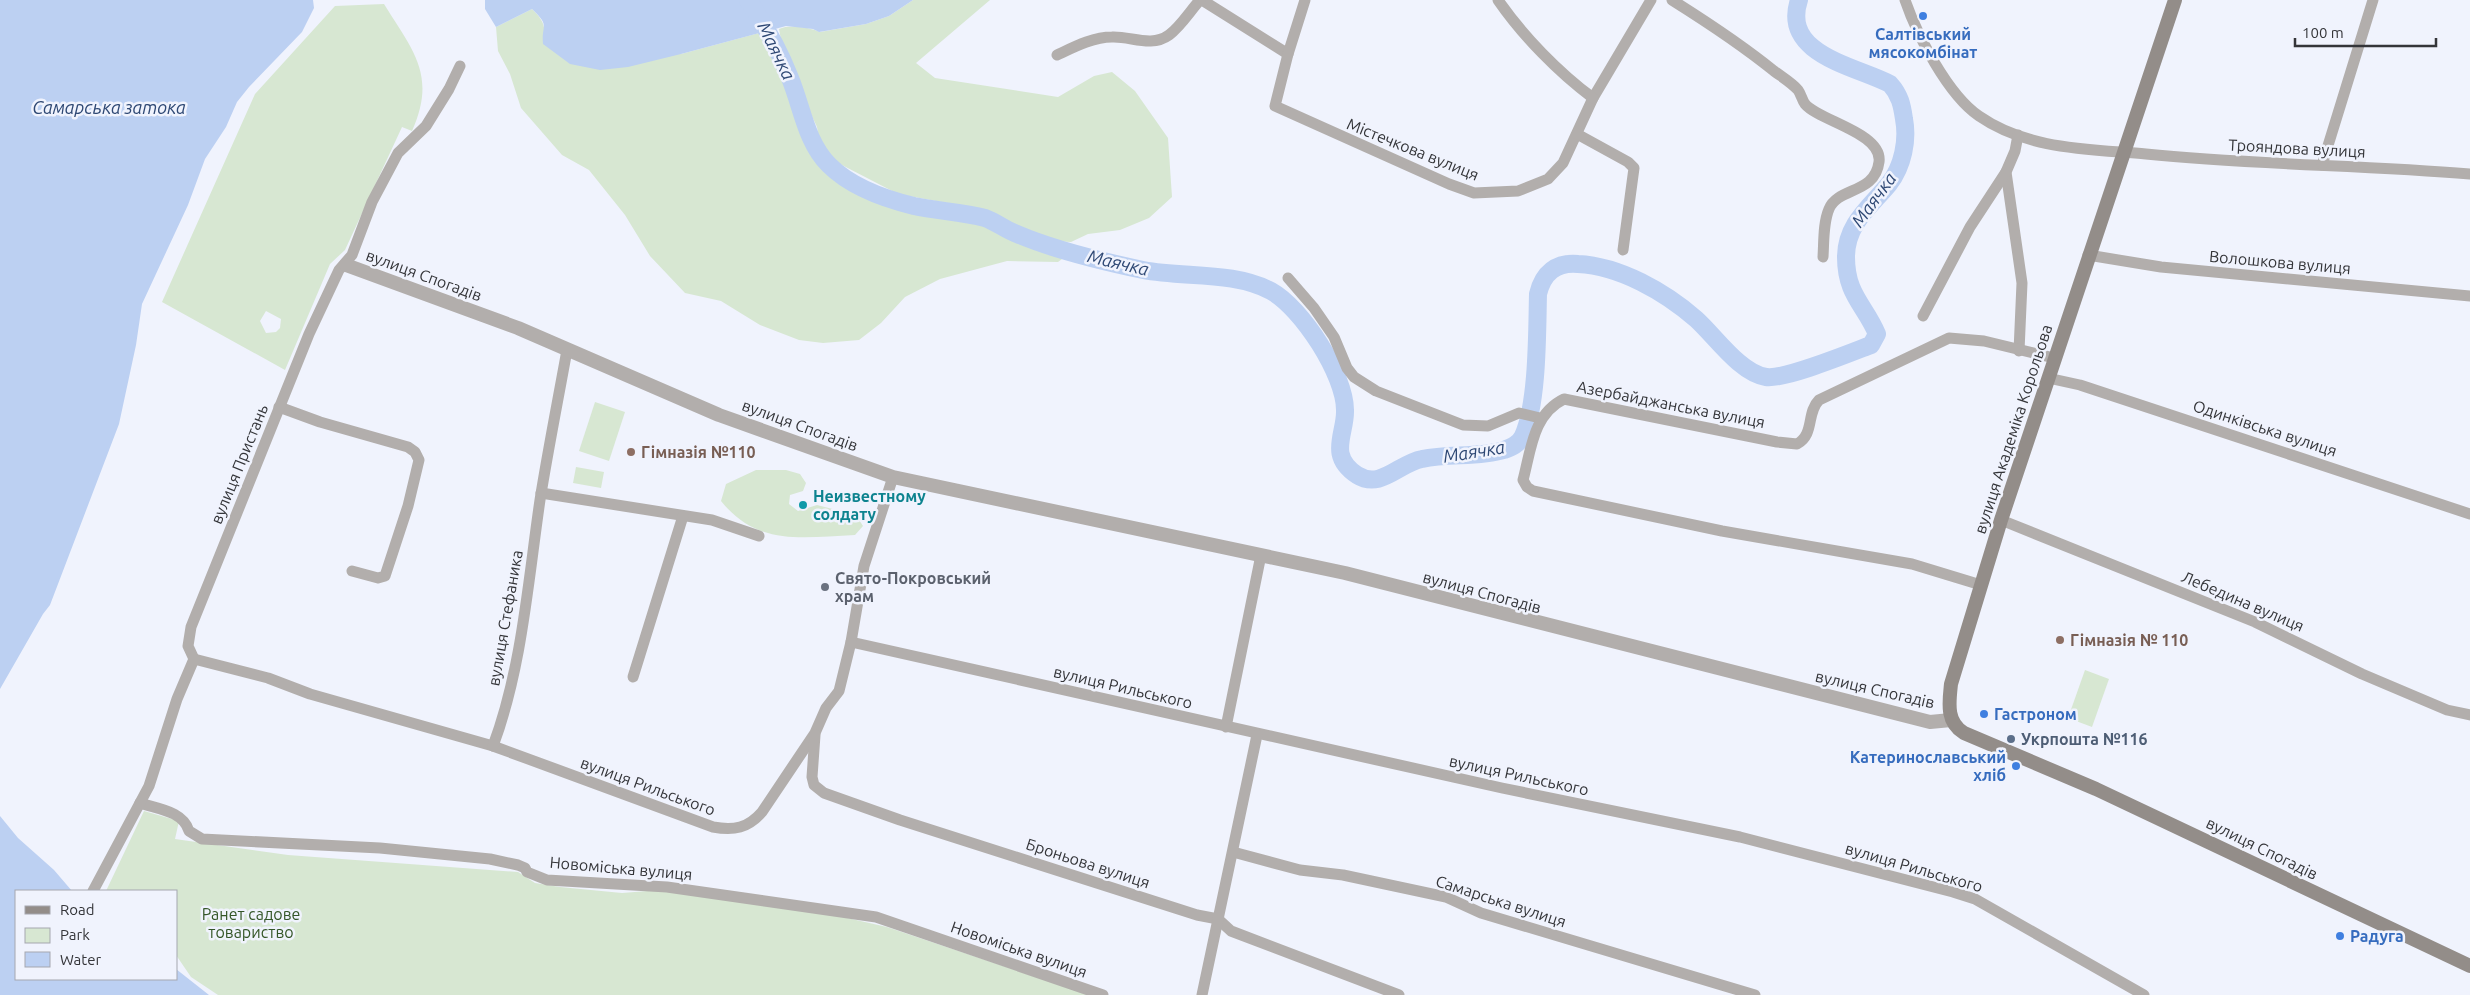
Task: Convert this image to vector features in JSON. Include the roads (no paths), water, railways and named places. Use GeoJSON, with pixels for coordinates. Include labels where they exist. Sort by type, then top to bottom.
{"type":"FeatureCollection","features":[{"type":"Feature","properties":{"kind":"main road","name":"вулиця Академіка Корольова"},"geometry":{"type":"LineString","coordinates":[[1951,720],[1949,705],[1951,684],[2001,520],[2088,255],[2175,0]]}},
{"type":"Feature","properties":{"kind":"main road","name":"вулиця Спогадів"},"geometry":{"type":"LineString","coordinates":[[1951,720],[1956,728],[1964,733],[2096,788],[2470,966]]}},
{"type":"Feature","properties":{"kind":"street"},"geometry":{"type":"LineString","coordinates":[[1058,55],[1084,43],[1112,37],[1144,42],[1161,39],[1175,29],[1201,0],[1288,54],[1305,0]]}},
{"type":"Feature","properties":{"kind":"street"},"geometry":{"type":"LineString","coordinates":[[1498,0],[1523,31],[1578,87],[1593,98]]}},
{"type":"Feature","properties":{"kind":"street","name":"Містечкова вулиця"},"geometry":{"type":"LineString","coordinates":[[1288,54],[1275,106],[1414,170],[1474,193],[1518,191],[1548,179],[1563,163],[1593,98],[1651,0]]}},
{"type":"Feature","properties":{"kind":"street"},"geometry":{"type":"LineString","coordinates":[[1672,0],[1712,25],[1766,64],[1799,91],[1805,105],[1867,140],[1877,148],[1880,159],[1875,176],[1858,190],[1834,201],[1830,208],[1825,227],[1823,258]]}},
{"type":"Feature","properties":{"kind":"street"},"geometry":{"type":"LineString","coordinates":[[1905,0],[1912,21],[1955,95],[1978,116],[2018,135],[2075,150],[2123,152]]}},
{"type":"Feature","properties":{"kind":"street"},"geometry":{"type":"LineString","coordinates":[[2322,165],[2372,0]]}},
{"type":"Feature","properties":{"kind":"street","name":"вулиця Пристань"},"geometry":{"type":"LineString","coordinates":[[194,659],[188,646],[191,628],[205,589],[309,334],[340,270],[346,265],[352,255],[360,230],[385,176],[398,153],[426,126],[449,90],[460,66]]}},
{"type":"Feature","properties":{"kind":"street"},"geometry":{"type":"LineString","coordinates":[[1577,134],[1628,162],[1634,168],[1623,250]]}},
{"type":"Feature","properties":{"kind":"street"},"geometry":{"type":"LineString","coordinates":[[1922,316],[1970,227],[2006,172],[2015,151],[2018,135]]}},
{"type":"Feature","properties":{"kind":"street","name":"Трояндова вулиця"},"geometry":{"type":"LineString","coordinates":[[2123,152],[2209,160],[2470,174]]}},
{"type":"Feature","properties":{"kind":"street"},"geometry":{"type":"LineString","coordinates":[[2006,172],[2022,283],[2018,351]]}},
{"type":"Feature","properties":{"kind":"street","name":"Волошкова вулиця"},"geometry":{"type":"LineString","coordinates":[[2088,255],[2160,267],[2470,296]]}},
{"type":"Feature","properties":{"kind":"street","name":"вулиця Спогадів"},"geometry":{"type":"LineString","coordinates":[[346,265],[518,328],[718,415],[893,477],[1345,573],[1586,637],[1930,722],[1951,720]]}},
{"type":"Feature","properties":{"kind":"street"},"geometry":{"type":"LineString","coordinates":[[1288,278],[1314,308],[1334,337],[1347,368],[1354,376],[1376,391],[1464,425],[1488,426],[1519,413],[1537,417],[1523,480],[1526,487],[1533,491],[1722,531],[1912,564],[1982,585]]}},
{"type":"Feature","properties":{"kind":"street","name":"Азербайджанська вулиця"},"geometry":{"type":"LineString","coordinates":[[1537,417],[1552,405],[1564,399],[1777,442],[1797,444],[1807,435],[1812,412],[1819,400],[1949,338],[1984,341],[2018,351],[2054,358]]}},
{"type":"Feature","properties":{"kind":"street","name":"вулиця Стефаника"},"geometry":{"type":"LineString","coordinates":[[493,746],[507,703],[516,659],[541,493],[567,350]]}},
{"type":"Feature","properties":{"kind":"street","name":"Одинківська вулиця"},"geometry":{"type":"LineString","coordinates":[[2048,378],[2099,391],[2470,514]]}},
{"type":"Feature","properties":{"kind":"street"},"geometry":{"type":"LineString","coordinates":[[279,407],[320,422],[408,447],[419,460],[408,506],[385,576],[378,578],[352,572]]}},
{"type":"Feature","properties":{"kind":"street"},"geometry":{"type":"LineString","coordinates":[[851,642],[864,566],[893,477]]}},
{"type":"Feature","properties":{"kind":"street"},"geometry":{"type":"LineString","coordinates":[[541,493],[712,520],[758,536]]}},
{"type":"Feature","properties":{"kind":"street"},"geometry":{"type":"LineString","coordinates":[[633,677],[683,516]]}},
{"type":"Feature","properties":{"kind":"street","name":"Лебедина вулиця"},"geometry":{"type":"LineString","coordinates":[[2001,520],[2255,622],[2362,674],[2447,710],[2470,714]]}},
{"type":"Feature","properties":{"kind":"street"},"geometry":{"type":"LineString","coordinates":[[1226,727],[1261,555]]}},
{"type":"Feature","properties":{"kind":"street","name":"вулиця Рильського"},"geometry":{"type":"LineString","coordinates":[[194,659],[268,678],[310,694],[493,746],[713,827],[727,830],[742,828],[754,822],[815,733],[826,708],[839,691],[851,642],[1492,786],[1740,837],[1953,892],[1975,900],[2144,995]]}},
{"type":"Feature","properties":{"kind":"street"},"geometry":{"type":"LineString","coordinates":[[94,890],[149,786],[176,699],[194,659]]}},
{"type":"Feature","properties":{"kind":"street","name":"Броньова вулиця"},"geometry":{"type":"LineString","coordinates":[[815,733],[812,777],[814,785],[824,794],[1188,912],[1218,919],[1231,931],[1399,995]]}},
{"type":"Feature","properties":{"kind":"street"},"geometry":{"type":"LineString","coordinates":[[1202,995],[1257,734]]}},
{"type":"Feature","properties":{"kind":"street","name":"Новоміська вулиця"},"geometry":{"type":"LineString","coordinates":[[140,803],[180,816],[186,822],[189,830],[202,839],[380,848],[490,859],[518,865],[525,868],[527,872],[547,880],[667,887],[876,917],[1103,995]]}},
{"type":"Feature","properties":{"kind":"street","name":"Самарська вулиця"},"geometry":{"type":"LineString","coordinates":[[1233,852],[1300,870],[1343,875],[1446,897],[1481,914],[1755,995]]}},
{"type":"Feature","properties":{"kind":"water","name":"Самарська затока"},"geometry":{"type":"Polygon","coordinates":[[[0,0],[313,0],[314,8],[302,32],[237,102],[226,127],[205,159],[188,205],[142,304],[136,345],[119,424],[50,605],[0,689],[0,0]]]}},
{"type":"Feature","properties":{"kind":"water"},"geometry":{"type":"Polygon","coordinates":[[[485,0],[913,0],[889,16],[866,24],[819,32],[813,29],[786,26],[628,67],[600,70],[570,64],[543,44],[544,26],[541,19],[532,9],[496,27],[485,9],[485,0]]]}},
{"type":"Feature","properties":{"kind":"water"},"geometry":{"type":"Polygon","coordinates":[[[0,816],[18,838],[54,870],[71,890],[15,890],[15,980],[178,980],[178,971],[209,995],[0,995],[0,816]]]}},
{"type":"Feature","properties":{"kind":"waterway","name":"Маячка"},"geometry":{"type":"LineString","coordinates":[[748,0],[766,28],[781,58],[815,146],[821,156],[837,173],[857,185],[891,200],[914,206],[985,218],[1031,240],[1079,255],[1143,270],[1241,280],[1271,291],[1283,300],[1308,327],[1330,361],[1338,379],[1345,410],[1340,452],[1348,467],[1357,475],[1366,479],[1382,478],[1414,461],[1422,459],[1494,452],[1510,448],[1519,441],[1523,436],[1532,405],[1537,346],[1538,294],[1547,275],[1552,270],[1563,265],[1578,264],[1610,270],[1626,275],[1656,290],[1696,319],[1728,353],[1747,369],[1766,377],[1775,377],[1802,370],[1871,345],[1877,334],[1849,281],[1846,257],[1847,245],[1860,217],[1889,184],[1898,169],[1905,144],[1902,109],[1900,100],[1890,84],[1825,56],[1811,46],[1801,34],[1796,19],[1799,0]]}},
{"type":"Feature","properties":{"kind":"place","name":"Салтівський мясокомбінат"},"geometry":{"type":"Point","coordinates":[1923,16]}},
{"type":"Feature","properties":{"kind":"place","name":"Гімназія №110"},"geometry":{"type":"Point","coordinates":[631,452]}},
{"type":"Feature","properties":{"kind":"place","name":"Неизвестному солдату"},"geometry":{"type":"Point","coordinates":[803,505]}},
{"type":"Feature","properties":{"kind":"place","name":"Свято-Покровський храм"},"geometry":{"type":"Point","coordinates":[825,587]}},
{"type":"Feature","properties":{"kind":"place","name":"Гімназія № 110"},"geometry":{"type":"Point","coordinates":[2060,640]}},
{"type":"Feature","properties":{"kind":"place","name":"Гастроном"},"geometry":{"type":"Point","coordinates":[1984,714]}},
{"type":"Feature","properties":{"kind":"place","name":"Укрпошта №116"},"geometry":{"type":"Point","coordinates":[2011,739]}},
{"type":"Feature","properties":{"kind":"place","name":"Катеринославський хліб"},"geometry":{"type":"Point","coordinates":[2016,766]}},
{"type":"Feature","properties":{"kind":"place","name":"Радуга"},"geometry":{"type":"Point","coordinates":[2340,936]}},
{"type":"Feature","properties":{"kind":"park label","name":"Ранет садове товариство"},"geometry":{"type":"Point","coordinates":[251,923]}}]}
